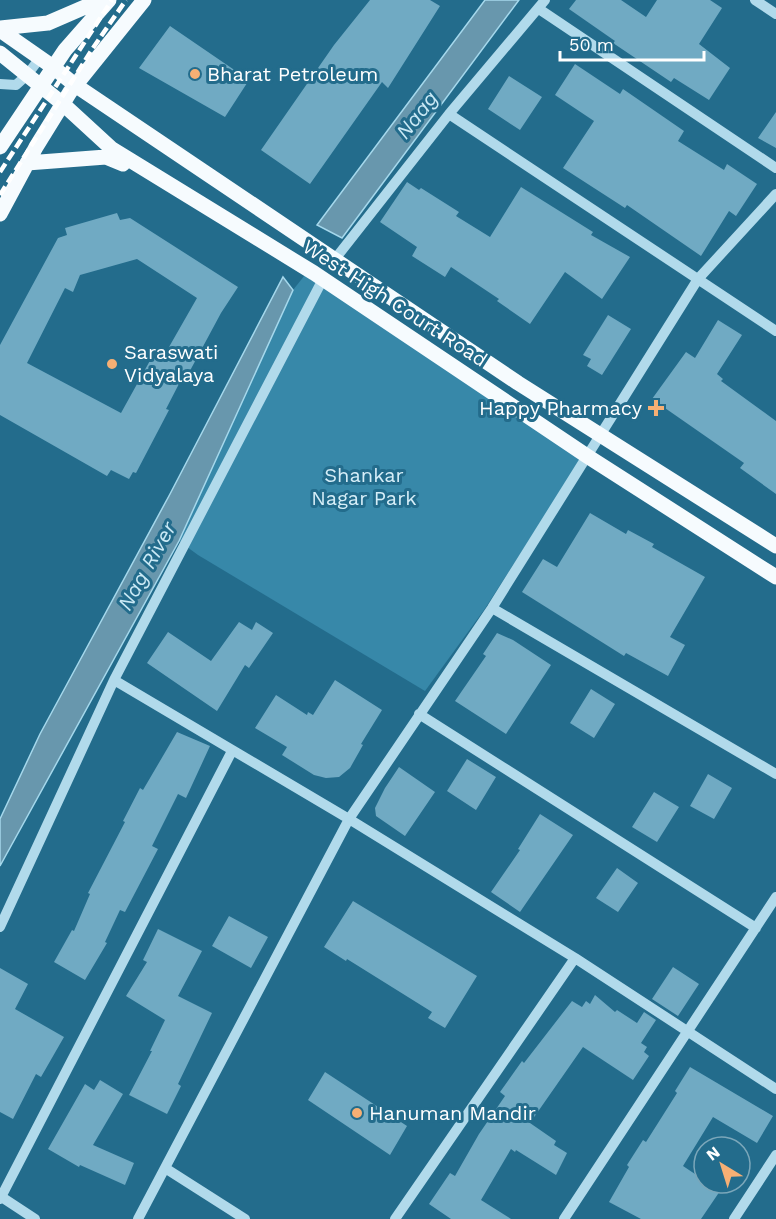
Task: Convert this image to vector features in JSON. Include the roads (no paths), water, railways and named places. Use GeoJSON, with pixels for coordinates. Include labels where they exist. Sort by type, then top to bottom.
{"type":"FeatureCollection","features":[{"type":"Feature","properties":{"kind":"main road"},"geometry":{"type":"LineString","coordinates":[[0,29],[48,23],[101,0]]}},
{"type":"Feature","properties":{"kind":"main road"},"geometry":{"type":"LineString","coordinates":[[0,147],[67,47],[109,0]]}},
{"type":"Feature","properties":{"kind":"main road"},"geometry":{"type":"LineString","coordinates":[[0,214],[75,85],[144,0]]}},
{"type":"Feature","properties":{"kind":"main road","name":"West High Court Road"},"geometry":{"type":"LineString","coordinates":[[0,29],[75,85],[518,383],[776,546]]}},
{"type":"Feature","properties":{"kind":"main road","name":"West High Court Road"},"geometry":{"type":"LineString","coordinates":[[0,53],[63,104],[112,149],[323,279],[587,456],[776,577]]}},
{"type":"Feature","properties":{"kind":"main road"},"geometry":{"type":"LineString","coordinates":[[27,164],[106,157],[154,176]]}},
{"type":"Feature","properties":{"kind":"street"},"geometry":{"type":"LineString","coordinates":[[755,0],[776,14]]}},
{"type":"Feature","properties":{"kind":"street"},"geometry":{"type":"LineString","coordinates":[[335,259],[449,114],[542,4],[776,168]]}},
{"type":"Feature","properties":{"kind":"street"},"geometry":{"type":"LineString","coordinates":[[0,84],[16,85],[40,58]]}},
{"type":"Feature","properties":{"kind":"street"},"geometry":{"type":"LineString","coordinates":[[449,114],[776,331]]}},
{"type":"Feature","properties":{"kind":"street"},"geometry":{"type":"LineString","coordinates":[[138,1219],[349,819],[492,608],[698,279],[776,194]]}},
{"type":"Feature","properties":{"kind":"street"},"geometry":{"type":"LineString","coordinates":[[0,927],[114,680],[323,279]]}},
{"type":"Feature","properties":{"kind":"street"},"geometry":{"type":"LineString","coordinates":[[492,608],[776,774]]}},
{"type":"Feature","properties":{"kind":"street"},"geometry":{"type":"LineString","coordinates":[[114,680],[349,819],[575,958],[776,1089]]}},
{"type":"Feature","properties":{"kind":"street"},"geometry":{"type":"LineString","coordinates":[[419,714],[756,928]]}},
{"type":"Feature","properties":{"kind":"street"},"geometry":{"type":"LineString","coordinates":[[35,1219],[0,1197],[232,751]]}},
{"type":"Feature","properties":{"kind":"street"},"geometry":{"type":"LineString","coordinates":[[564,1219],[776,897]]}},
{"type":"Feature","properties":{"kind":"street"},"geometry":{"type":"LineString","coordinates":[[395,1219],[575,958]]}},
{"type":"Feature","properties":{"kind":"street"},"geometry":{"type":"LineString","coordinates":[[734,1219],[776,1155]]}},
{"type":"Feature","properties":{"kind":"street"},"geometry":{"type":"LineString","coordinates":[[165,1168],[245,1219]]}},
{"type":"Feature","properties":{"kind":"water","name":"Naag"},"geometry":{"type":"Polygon","coordinates":[[[485,0],[519,0],[342,238],[317,225],[485,0]]]}},
{"type":"Feature","properties":{"kind":"water","name":"Nag River"},"geometry":{"type":"Polygon","coordinates":[[[283,277],[293,290],[179,541],[0,866],[0,819],[40,734],[170,494],[283,277]]]}},
{"type":"Feature","properties":{"kind":"railway"},"geometry":{"type":"LineString","coordinates":[[0,172],[112,0]]}},
{"type":"Feature","properties":{"kind":"railway"},"geometry":{"type":"LineString","coordinates":[[0,195],[126,0]]}},
{"type":"Feature","properties":{"kind":"place","name":"Bharat Petroleum"},"geometry":{"type":"Point","coordinates":[195,74]}},
{"type":"Feature","properties":{"kind":"place","name":"Saraswati Vidyalaya"},"geometry":{"type":"Point","coordinates":[112,364]}},
{"type":"Feature","properties":{"kind":"place","name":"Happy Pharmacy"},"geometry":{"type":"Point","coordinates":[656,408]}},
{"type":"Feature","properties":{"kind":"place","name":"Hanuman Mandir"},"geometry":{"type":"Point","coordinates":[357,1113]}},
{"type":"Feature","properties":{"kind":"park label","name":"Shankar Nagar Park"},"geometry":{"type":"Point","coordinates":[364,486]}}]}
